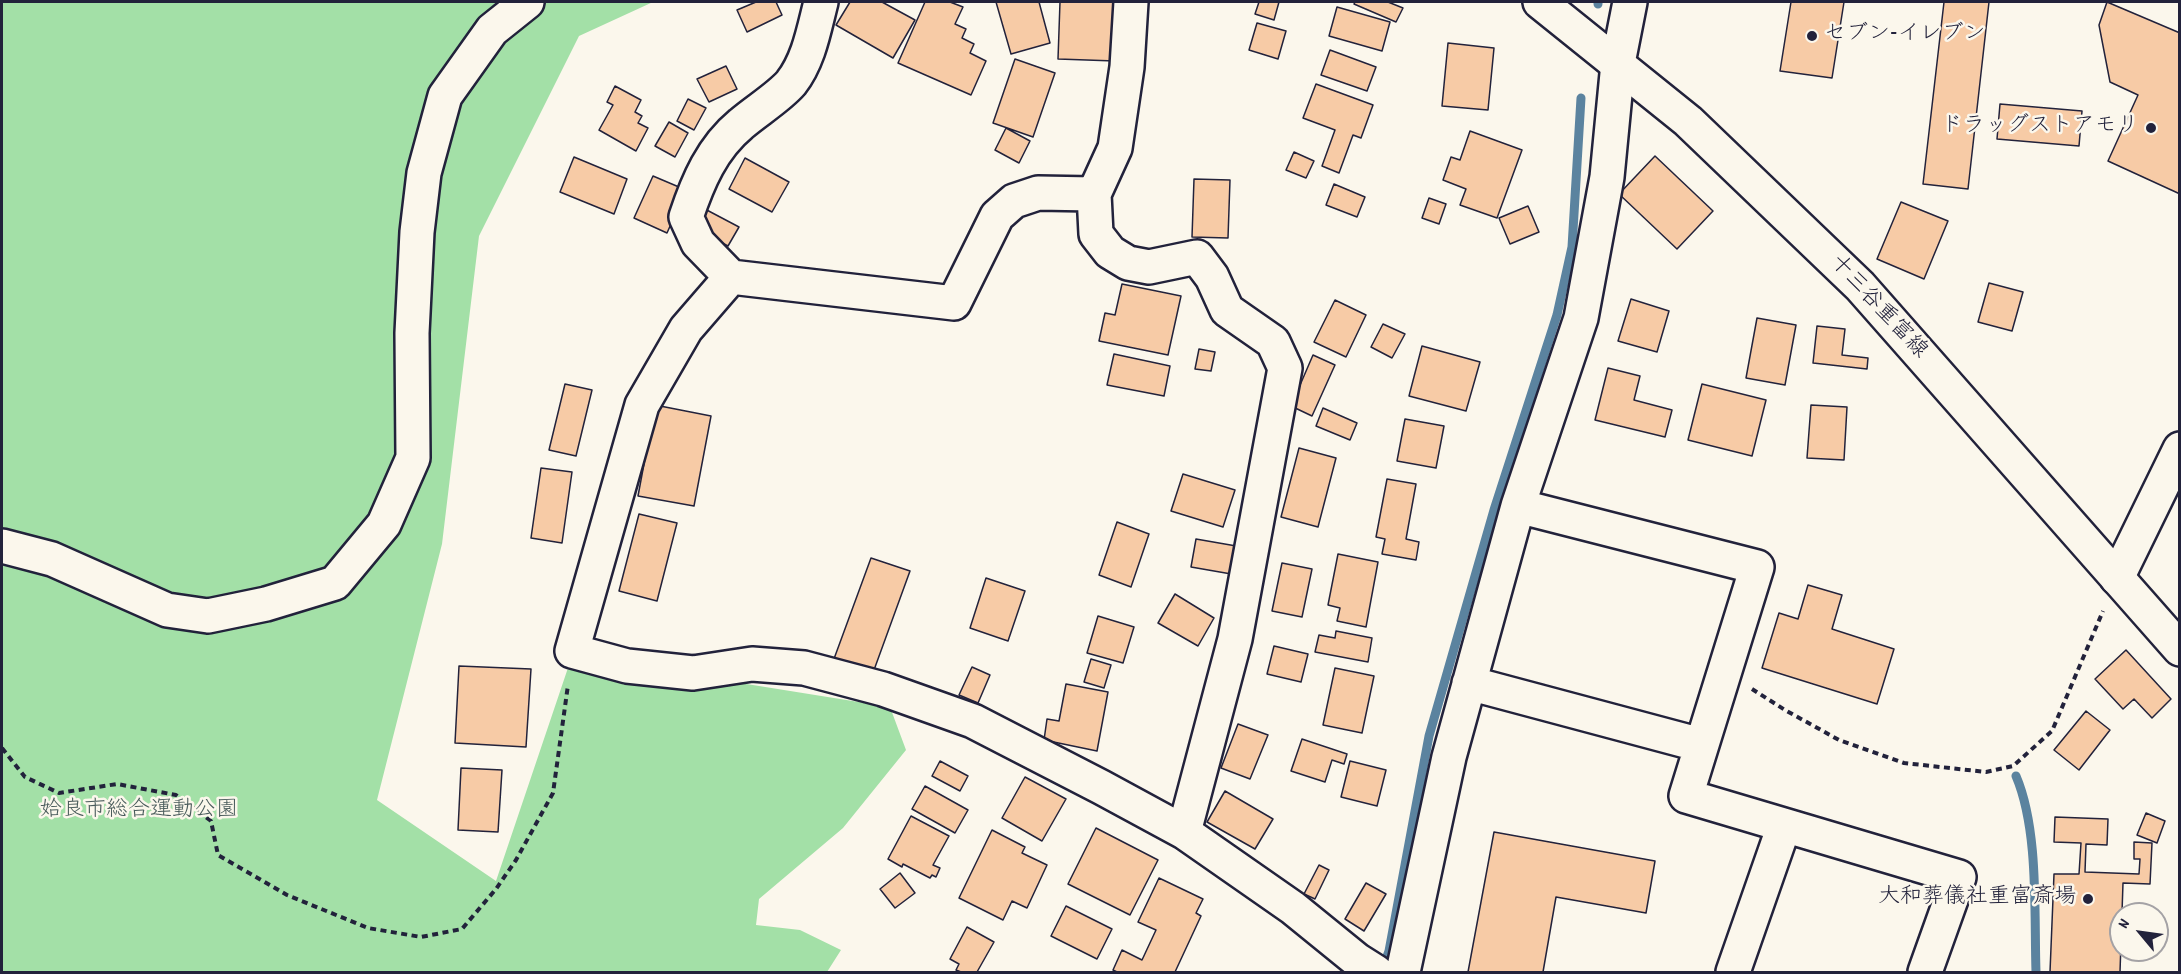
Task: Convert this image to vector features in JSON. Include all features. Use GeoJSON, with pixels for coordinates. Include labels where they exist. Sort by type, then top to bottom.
{"type":"FeatureCollection","features":[{"type":"Feature","properties":{"kind":"street"},"geometry":{"type":"LineString","coordinates":[[2,546],[52,559],[167,610],[208,616],[266,604],[335,583],[384,524],[413,458],[412,333],[417,232],[424,173],[445,96],[492,30],[527,2]]}},
{"type":"Feature","properties":{"kind":"street"},"geometry":{"type":"LineString","coordinates":[[821,2],[804,62],[790,84],[738,126],[709,159],[686,217],[698,243],[731,277],[954,303],[997,216],[1014,201],[1038,193],[1094,194]]}},
{"type":"Feature","properties":{"kind":"street"},"geometry":{"type":"LineString","coordinates":[[1131,2],[1127,67],[1115,148],[1094,194],[1096,234],[1110,252],[1128,263],[1149,267],[1197,257],[1212,277],[1227,310],[1273,342],[1285,369],[1235,639],[1184,832]]}},
{"type":"Feature","properties":{"kind":"street","name":"十三谷重富線"},"geometry":{"type":"LineString","coordinates":[[1540,2],[1688,121],[1860,286],[2180,649]]}},
{"type":"Feature","properties":{"kind":"street"},"geometry":{"type":"LineString","coordinates":[[1403,972],[1449,757],[1469,682],[1518,506],[1581,318],[1606,177],[1618,63],[1630,2]]}},
{"type":"Feature","properties":{"kind":"street"},"geometry":{"type":"LineString","coordinates":[[731,277],[686,329],[642,405],[572,651],[627,666],[693,674],[752,664],[804,668],[883,689],[973,721],[1184,832],[1293,908],[1367,966]]}},
{"type":"Feature","properties":{"kind":"street"},"geometry":{"type":"LineString","coordinates":[[2117,578],[2180,449]]}},
{"type":"Feature","properties":{"kind":"street"},"geometry":{"type":"LineString","coordinates":[[1518,506],[1757,567],[1686,796],[1959,876],[1925,972]]}},
{"type":"Feature","properties":{"kind":"street"},"geometry":{"type":"LineString","coordinates":[[1469,682],[1701,745]]}},
{"type":"Feature","properties":{"kind":"street"},"geometry":{"type":"LineString","coordinates":[[1733,972],[1784,826]]}},
{"type":"Feature","properties":{"kind":"path"},"geometry":{"type":"LineString","coordinates":[[1724,670],[1785,710],[1839,740],[1904,763],[1986,772],[2013,766],[2052,731],[2117,578]]}},
{"type":"Feature","properties":{"kind":"path"},"geometry":{"type":"LineString","coordinates":[[2,748],[25,777],[59,793],[117,784],[176,795],[211,821],[218,855],[288,895],[358,924],[368,928],[421,937],[462,929],[496,889],[516,860],[553,793],[572,651]]}},
{"type":"Feature","properties":{"kind":"green space","name":"姶良市総合運動公園"},"geometry":{"type":"Polygon","coordinates":[[[2,2],[653,2],[579,36],[479,236],[442,544],[377,800],[496,881],[572,656],[890,707],[906,750],[843,828],[759,899],[756,925],[800,930],[841,950],[827,972],[2,972],[2,2]]]}},
{"type":"Feature","properties":{"kind":"building"},"geometry":{"type":"Polygon","coordinates":[[[756,2],[776,2],[782,15],[747,32],[737,10],[756,2]]]}},
{"type":"Feature","properties":{"kind":"building"},"geometry":{"type":"Polygon","coordinates":[[[850,2],[882,2],[915,20],[893,58],[836,25],[850,2]]]}},
{"type":"Feature","properties":{"kind":"building"},"geometry":{"type":"Polygon","coordinates":[[[925,2],[950,2],[963,7],[955,24],[966,29],[962,38],[974,44],[970,53],[986,61],[971,95],[898,63],[925,2]]]}},
{"type":"Feature","properties":{"kind":"building"},"geometry":{"type":"Polygon","coordinates":[[[996,2],[1039,2],[1050,43],[1011,54],[996,2]]]}},
{"type":"Feature","properties":{"kind":"building"},"geometry":{"type":"Polygon","coordinates":[[[1060,2],[1117,2],[1115,61],[1058,59],[1060,2]]]}},
{"type":"Feature","properties":{"kind":"building"},"geometry":{"type":"Polygon","coordinates":[[[1259,2],[1279,2],[1274,20],[1255,14],[1259,2]]]}},
{"type":"Feature","properties":{"kind":"building"},"geometry":{"type":"Polygon","coordinates":[[[1355,2],[1388,2],[1403,8],[1396,22],[1354,4],[1355,2]]]}},
{"type":"Feature","properties":{"kind":"building","name":"セブン-イレブン"},"geometry":{"type":"Polygon","coordinates":[[[1791,2],[1844,2],[1832,78],[1780,71],[1791,2]]]}},
{"type":"Feature","properties":{"kind":"building"},"geometry":{"type":"Polygon","coordinates":[[[1944,2],[1989,2],[1968,189],[1923,184],[1944,2]]]}},
{"type":"Feature","properties":{"kind":"building","name":"ドラッグストアモリ"},"geometry":{"type":"Polygon","coordinates":[[[2107,2],[2180,33],[2180,194],[2108,161],[2138,95],[2110,82],[2099,25],[2107,2]]]}},
{"type":"Feature","properties":{"kind":"building"},"geometry":{"type":"Polygon","coordinates":[[[1337,7],[1390,22],[1382,51],[1329,36],[1337,7]]]}},
{"type":"Feature","properties":{"kind":"building"},"geometry":{"type":"Polygon","coordinates":[[[1257,23],[1286,31],[1278,59],[1249,50],[1257,23]]]}},
{"type":"Feature","properties":{"kind":"building"},"geometry":{"type":"Polygon","coordinates":[[[1448,43],[1494,48],[1488,110],[1442,106],[1448,43]]]}},
{"type":"Feature","properties":{"kind":"building"},"geometry":{"type":"Polygon","coordinates":[[[1330,50],[1376,67],[1367,91],[1321,75],[1330,50]]]}},
{"type":"Feature","properties":{"kind":"building"},"geometry":{"type":"Polygon","coordinates":[[[1015,59],[1055,73],[1033,137],[993,123],[1015,59]]]}},
{"type":"Feature","properties":{"kind":"building"},"geometry":{"type":"Polygon","coordinates":[[[726,66],[737,89],[709,102],[697,79],[726,66]]]}},
{"type":"Feature","properties":{"kind":"building"},"geometry":{"type":"Polygon","coordinates":[[[1316,84],[1373,105],[1361,138],[1353,135],[1339,173],[1322,166],[1335,130],[1303,118],[1316,84]]]}},
{"type":"Feature","properties":{"kind":"building"},"geometry":{"type":"Polygon","coordinates":[[[615,86],[641,100],[635,112],[642,116],[638,123],[648,128],[636,151],[599,130],[613,105],[607,102],[615,86]]]}},
{"type":"Feature","properties":{"kind":"building"},"geometry":{"type":"Polygon","coordinates":[[[688,99],[706,108],[694,130],[677,121],[688,99]]]}},
{"type":"Feature","properties":{"kind":"building"},"geometry":{"type":"Polygon","coordinates":[[[2000,104],[2082,111],[2079,146],[1997,139],[2000,104]]]}},
{"type":"Feature","properties":{"kind":"building"},"geometry":{"type":"Polygon","coordinates":[[[669,122],[688,133],[675,157],[655,146],[669,122]]]}},
{"type":"Feature","properties":{"kind":"building"},"geometry":{"type":"Polygon","coordinates":[[[1006,128],[1030,141],[1019,163],[995,150],[1006,128]]]}},
{"type":"Feature","properties":{"kind":"building"},"geometry":{"type":"Polygon","coordinates":[[[1470,131],[1522,150],[1497,218],[1460,205],[1466,189],[1443,180],[1451,157],[1460,160],[1470,131]]]}},
{"type":"Feature","properties":{"kind":"building"},"geometry":{"type":"Polygon","coordinates":[[[1294,152],[1314,161],[1306,178],[1286,170],[1294,152]]]}},
{"type":"Feature","properties":{"kind":"building"},"geometry":{"type":"Polygon","coordinates":[[[1655,156],[1713,211],[1677,249],[1619,194],[1655,156]]]}},
{"type":"Feature","properties":{"kind":"building"},"geometry":{"type":"Polygon","coordinates":[[[574,157],[627,179],[614,214],[560,192],[574,157]]]}},
{"type":"Feature","properties":{"kind":"building"},"geometry":{"type":"Polygon","coordinates":[[[745,158],[789,182],[772,212],[729,189],[745,158]]]}},
{"type":"Feature","properties":{"kind":"building"},"geometry":{"type":"Polygon","coordinates":[[[653,176],[686,190],[667,233],[634,218],[653,176]]]}},
{"type":"Feature","properties":{"kind":"building"},"geometry":{"type":"Polygon","coordinates":[[[1194,179],[1230,180],[1228,238],[1192,237],[1194,179]]]}},
{"type":"Feature","properties":{"kind":"building"},"geometry":{"type":"Polygon","coordinates":[[[1334,184],[1365,197],[1357,217],[1326,205],[1334,184]]]}},
{"type":"Feature","properties":{"kind":"building"},"geometry":{"type":"Polygon","coordinates":[[[1429,198],[1446,204],[1439,224],[1422,218],[1429,198]]]}},
{"type":"Feature","properties":{"kind":"building"},"geometry":{"type":"Polygon","coordinates":[[[1901,202],[1948,221],[1924,279],[1877,259],[1901,202]]]}},
{"type":"Feature","properties":{"kind":"building"},"geometry":{"type":"Polygon","coordinates":[[[1528,206],[1539,232],[1510,244],[1499,218],[1528,206]]]}},
{"type":"Feature","properties":{"kind":"building"},"geometry":{"type":"Polygon","coordinates":[[[703,208],[739,227],[728,246],[693,228],[703,208]]]}},
{"type":"Feature","properties":{"kind":"building"},"geometry":{"type":"Polygon","coordinates":[[[1989,283],[2023,292],[2012,331],[1978,322],[1989,283]]]}},
{"type":"Feature","properties":{"kind":"building"},"geometry":{"type":"Polygon","coordinates":[[[1122,284],[1181,296],[1168,355],[1099,341],[1105,313],[1115,315],[1122,284]]]}},
{"type":"Feature","properties":{"kind":"building"},"geometry":{"type":"Polygon","coordinates":[[[1631,299],[1669,311],[1657,352],[1618,341],[1631,299]]]}},
{"type":"Feature","properties":{"kind":"building"},"geometry":{"type":"Polygon","coordinates":[[[1335,300],[1366,315],[1346,357],[1314,342],[1335,300]]]}},
{"type":"Feature","properties":{"kind":"building"},"geometry":{"type":"Polygon","coordinates":[[[1757,318],[1796,325],[1785,385],[1746,378],[1757,318]]]}},
{"type":"Feature","properties":{"kind":"building"},"geometry":{"type":"Polygon","coordinates":[[[1383,324],[1405,334],[1392,358],[1371,347],[1383,324]]]}},
{"type":"Feature","properties":{"kind":"building"},"geometry":{"type":"Polygon","coordinates":[[[1817,326],[1845,329],[1842,355],[1868,358],[1867,369],[1813,363],[1817,326]]]}},
{"type":"Feature","properties":{"kind":"building"},"geometry":{"type":"Polygon","coordinates":[[[1422,346],[1480,362],[1466,411],[1409,396],[1422,346]]]}},
{"type":"Feature","properties":{"kind":"building"},"geometry":{"type":"Polygon","coordinates":[[[1199,349],[1215,352],[1211,371],[1195,369],[1199,349]]]}},
{"type":"Feature","properties":{"kind":"building"},"geometry":{"type":"Polygon","coordinates":[[[1114,354],[1170,366],[1164,396],[1107,385],[1114,354]]]}},
{"type":"Feature","properties":{"kind":"building"},"geometry":{"type":"Polygon","coordinates":[[[1313,355],[1335,365],[1312,416],[1291,406],[1313,355]]]}},
{"type":"Feature","properties":{"kind":"building"},"geometry":{"type":"Polygon","coordinates":[[[1608,368],[1640,376],[1634,400],[1672,410],[1665,437],[1595,420],[1608,368]]]}},
{"type":"Feature","properties":{"kind":"building"},"geometry":{"type":"Polygon","coordinates":[[[565,384],[592,390],[576,456],[549,450],[565,384]]]}},
{"type":"Feature","properties":{"kind":"building"},"geometry":{"type":"Polygon","coordinates":[[[1702,384],[1766,400],[1752,456],[1688,440],[1702,384]]]}},
{"type":"Feature","properties":{"kind":"building"},"geometry":{"type":"Polygon","coordinates":[[[655,405],[711,416],[694,506],[638,496],[655,405]]]}},
{"type":"Feature","properties":{"kind":"building"},"geometry":{"type":"Polygon","coordinates":[[[1811,405],[1847,407],[1844,460],[1807,458],[1811,405]]]}},
{"type":"Feature","properties":{"kind":"building"},"geometry":{"type":"Polygon","coordinates":[[[1323,408],[1357,423],[1350,440],[1316,426],[1323,408]]]}},
{"type":"Feature","properties":{"kind":"building"},"geometry":{"type":"Polygon","coordinates":[[[1405,419],[1444,426],[1436,468],[1397,461],[1405,419]]]}},
{"type":"Feature","properties":{"kind":"building"},"geometry":{"type":"Polygon","coordinates":[[[1299,448],[1336,458],[1318,527],[1281,517],[1299,448]]]}},
{"type":"Feature","properties":{"kind":"building"},"geometry":{"type":"Polygon","coordinates":[[[541,468],[572,472],[562,543],[531,538],[541,468]]]}},
{"type":"Feature","properties":{"kind":"building"},"geometry":{"type":"Polygon","coordinates":[[[1183,474],[1235,490],[1223,527],[1171,511],[1183,474]]]}},
{"type":"Feature","properties":{"kind":"building"},"geometry":{"type":"Polygon","coordinates":[[[1387,479],[1416,484],[1406,539],[1419,542],[1416,560],[1382,554],[1385,539],[1376,537],[1387,479]]]}},
{"type":"Feature","properties":{"kind":"building"},"geometry":{"type":"Polygon","coordinates":[[[639,514],[677,523],[657,601],[619,591],[639,514]]]}},
{"type":"Feature","properties":{"kind":"building"},"geometry":{"type":"Polygon","coordinates":[[[1117,522],[1149,534],[1131,587],[1099,575],[1117,522]]]}},
{"type":"Feature","properties":{"kind":"building"},"geometry":{"type":"Polygon","coordinates":[[[1196,539],[1242,547],[1237,575],[1191,567],[1196,539]]]}},
{"type":"Feature","properties":{"kind":"building"},"geometry":{"type":"Polygon","coordinates":[[[1338,554],[1378,562],[1366,627],[1337,621],[1340,608],[1328,605],[1338,554]]]}},
{"type":"Feature","properties":{"kind":"building"},"geometry":{"type":"Polygon","coordinates":[[[871,558],[910,571],[870,681],[831,667],[871,558]]]}},
{"type":"Feature","properties":{"kind":"building"},"geometry":{"type":"Polygon","coordinates":[[[1282,563],[1312,569],[1302,617],[1272,611],[1282,563]]]}},
{"type":"Feature","properties":{"kind":"building"},"geometry":{"type":"Polygon","coordinates":[[[986,578],[1025,591],[1008,641],[970,628],[986,578]]]}},
{"type":"Feature","properties":{"kind":"building"},"geometry":{"type":"Polygon","coordinates":[[[1808,585],[1842,595],[1832,629],[1894,649],[1877,704],[1762,668],[1779,613],[1798,619],[1808,585]]]}},
{"type":"Feature","properties":{"kind":"building"},"geometry":{"type":"Polygon","coordinates":[[[1175,594],[1214,618],[1198,646],[1158,623],[1175,594]]]}},
{"type":"Feature","properties":{"kind":"building"},"geometry":{"type":"Polygon","coordinates":[[[1098,616],[1134,627],[1123,663],[1087,653],[1098,616]]]}},
{"type":"Feature","properties":{"kind":"building"},"geometry":{"type":"Polygon","coordinates":[[[1336,631],[1372,638],[1368,662],[1315,652],[1319,635],[1335,638],[1336,631]]]}},
{"type":"Feature","properties":{"kind":"building"},"geometry":{"type":"Polygon","coordinates":[[[1274,646],[1308,654],[1301,682],[1267,674],[1274,646]]]}},
{"type":"Feature","properties":{"kind":"building"},"geometry":{"type":"Polygon","coordinates":[[[2126,650],[2171,699],[2152,718],[2134,699],[2123,709],[2095,679],[2126,650]]]}},
{"type":"Feature","properties":{"kind":"building"},"geometry":{"type":"Polygon","coordinates":[[[1091,659],[1111,665],[1104,688],[1084,682],[1091,659]]]}},
{"type":"Feature","properties":{"kind":"building"},"geometry":{"type":"Polygon","coordinates":[[[459,666],[531,669],[526,747],[455,743],[459,666]]]}},
{"type":"Feature","properties":{"kind":"building"},"geometry":{"type":"Polygon","coordinates":[[[972,667],[990,675],[978,703],[959,695],[972,667]]]}},
{"type":"Feature","properties":{"kind":"building"},"geometry":{"type":"Polygon","coordinates":[[[1335,668],[1374,676],[1362,733],[1323,725],[1335,668]]]}},
{"type":"Feature","properties":{"kind":"building"},"geometry":{"type":"Polygon","coordinates":[[[1066,684],[1108,692],[1097,751],[1044,740],[1047,719],[1059,721],[1066,684]]]}},
{"type":"Feature","properties":{"kind":"building"},"geometry":{"type":"Polygon","coordinates":[[[2086,711],[2110,730],[2079,770],[2054,750],[2086,711]]]}},
{"type":"Feature","properties":{"kind":"building"},"geometry":{"type":"Polygon","coordinates":[[[1238,724],[1268,735],[1250,779],[1221,768],[1238,724]]]}},
{"type":"Feature","properties":{"kind":"building"},"geometry":{"type":"Polygon","coordinates":[[[1302,739],[1347,754],[1344,764],[1332,760],[1325,782],[1291,771],[1302,739]]]}},
{"type":"Feature","properties":{"kind":"building"},"geometry":{"type":"Polygon","coordinates":[[[940,761],[968,776],[960,791],[932,776],[940,761]]]}},
{"type":"Feature","properties":{"kind":"building"},"geometry":{"type":"Polygon","coordinates":[[[1350,761],[1386,770],[1377,806],[1341,797],[1350,761]]]}},
{"type":"Feature","properties":{"kind":"building"},"geometry":{"type":"Polygon","coordinates":[[[461,768],[502,770],[498,832],[458,830],[461,768]]]}},
{"type":"Feature","properties":{"kind":"building"},"geometry":{"type":"Polygon","coordinates":[[[1025,777],[1066,799],[1042,841],[1002,818],[1025,777]]]}},
{"type":"Feature","properties":{"kind":"building"},"geometry":{"type":"Polygon","coordinates":[[[925,786],[968,810],[955,833],[912,809],[925,786]]]}},
{"type":"Feature","properties":{"kind":"building"},"geometry":{"type":"Polygon","coordinates":[[[1225,791],[1273,819],[1255,849],[1207,822],[1225,791]]]}},
{"type":"Feature","properties":{"kind":"building"},"geometry":{"type":"Polygon","coordinates":[[[2146,813],[2165,821],[2157,843],[2137,835],[2146,813]]]}},
{"type":"Feature","properties":{"kind":"building"},"geometry":{"type":"Polygon","coordinates":[[[911,816],[949,836],[933,865],[940,868],[936,877],[932,875],[930,878],[888,859],[911,816]]]}},
{"type":"Feature","properties":{"kind":"building","name":"大和葬儀社重富斎場"},"geometry":{"type":"Polygon","coordinates":[[[2055,817],[2108,819],[2107,845],[2086,844],[2085,872],[2139,874],[2140,859],[2134,859],[2134,842],[2152,843],[2150,884],[2123,883],[2122,902],[2109,902],[2109,962],[2120,962],[2120,972],[2050,972],[2054,874],[2079,874],[2081,843],[2054,842],[2055,817]]]}},
{"type":"Feature","properties":{"kind":"building"},"geometry":{"type":"Polygon","coordinates":[[[1096,828],[1158,860],[1130,915],[1068,884],[1096,828]]]}},
{"type":"Feature","properties":{"kind":"building"},"geometry":{"type":"Polygon","coordinates":[[[992,830],[1025,847],[1022,853],[1047,865],[1027,908],[1012,901],[1003,920],[959,898],[992,830]]]}},
{"type":"Feature","properties":{"kind":"building"},"geometry":{"type":"Polygon","coordinates":[[[1494,832],[1655,861],[1646,913],[1556,897],[1543,972],[1468,972],[1494,832]]]}},
{"type":"Feature","properties":{"kind":"building"},"geometry":{"type":"Polygon","coordinates":[[[1319,865],[1329,870],[1315,899],[1304,894],[1319,865]]]}},
{"type":"Feature","properties":{"kind":"building"},"geometry":{"type":"Polygon","coordinates":[[[900,873],[915,893],[895,908],[880,889],[900,873]]]}},
{"type":"Feature","properties":{"kind":"building"},"geometry":{"type":"Polygon","coordinates":[[[1159,878],[1203,899],[1196,913],[1201,916],[1175,972],[1117,972],[1113,970],[1122,950],[1142,960],[1156,930],[1138,922],[1159,878]]]}},
{"type":"Feature","properties":{"kind":"building"},"geometry":{"type":"Polygon","coordinates":[[[1366,883],[1386,894],[1364,931],[1345,919],[1366,883]]]}},
{"type":"Feature","properties":{"kind":"building"},"geometry":{"type":"Polygon","coordinates":[[[1066,906],[1112,929],[1097,959],[1051,936],[1066,906]]]}},
{"type":"Feature","properties":{"kind":"building"},"geometry":{"type":"Polygon","coordinates":[[[967,927],[994,942],[977,972],[956,970],[959,964],[950,959],[967,927]]]}},
{"type":"Feature","properties":{"kind":"waterway"},"geometry":{"type":"LineString","coordinates":[[1382,970],[1389,951],[1429,736],[1494,510],[1557,315],[1572,247],[1581,98]]}},
{"type":"Feature","properties":{"kind":"waterway"},"geometry":{"type":"LineString","coordinates":[[2016,776],[2029,821],[2032,846],[2036,972]]}},
{"type":"Feature","properties":{"kind":"place","name":"セブン-イレブン"},"geometry":{"type":"Point","coordinates":[1812,36]}},
{"type":"Feature","properties":{"kind":"place","name":"ドラッグストアモリ"},"geometry":{"type":"Point","coordinates":[2151,128]}},
{"type":"Feature","properties":{"kind":"place","name":"大和葬儀社重富斎場"},"geometry":{"type":"Point","coordinates":[2088,899]}}]}
